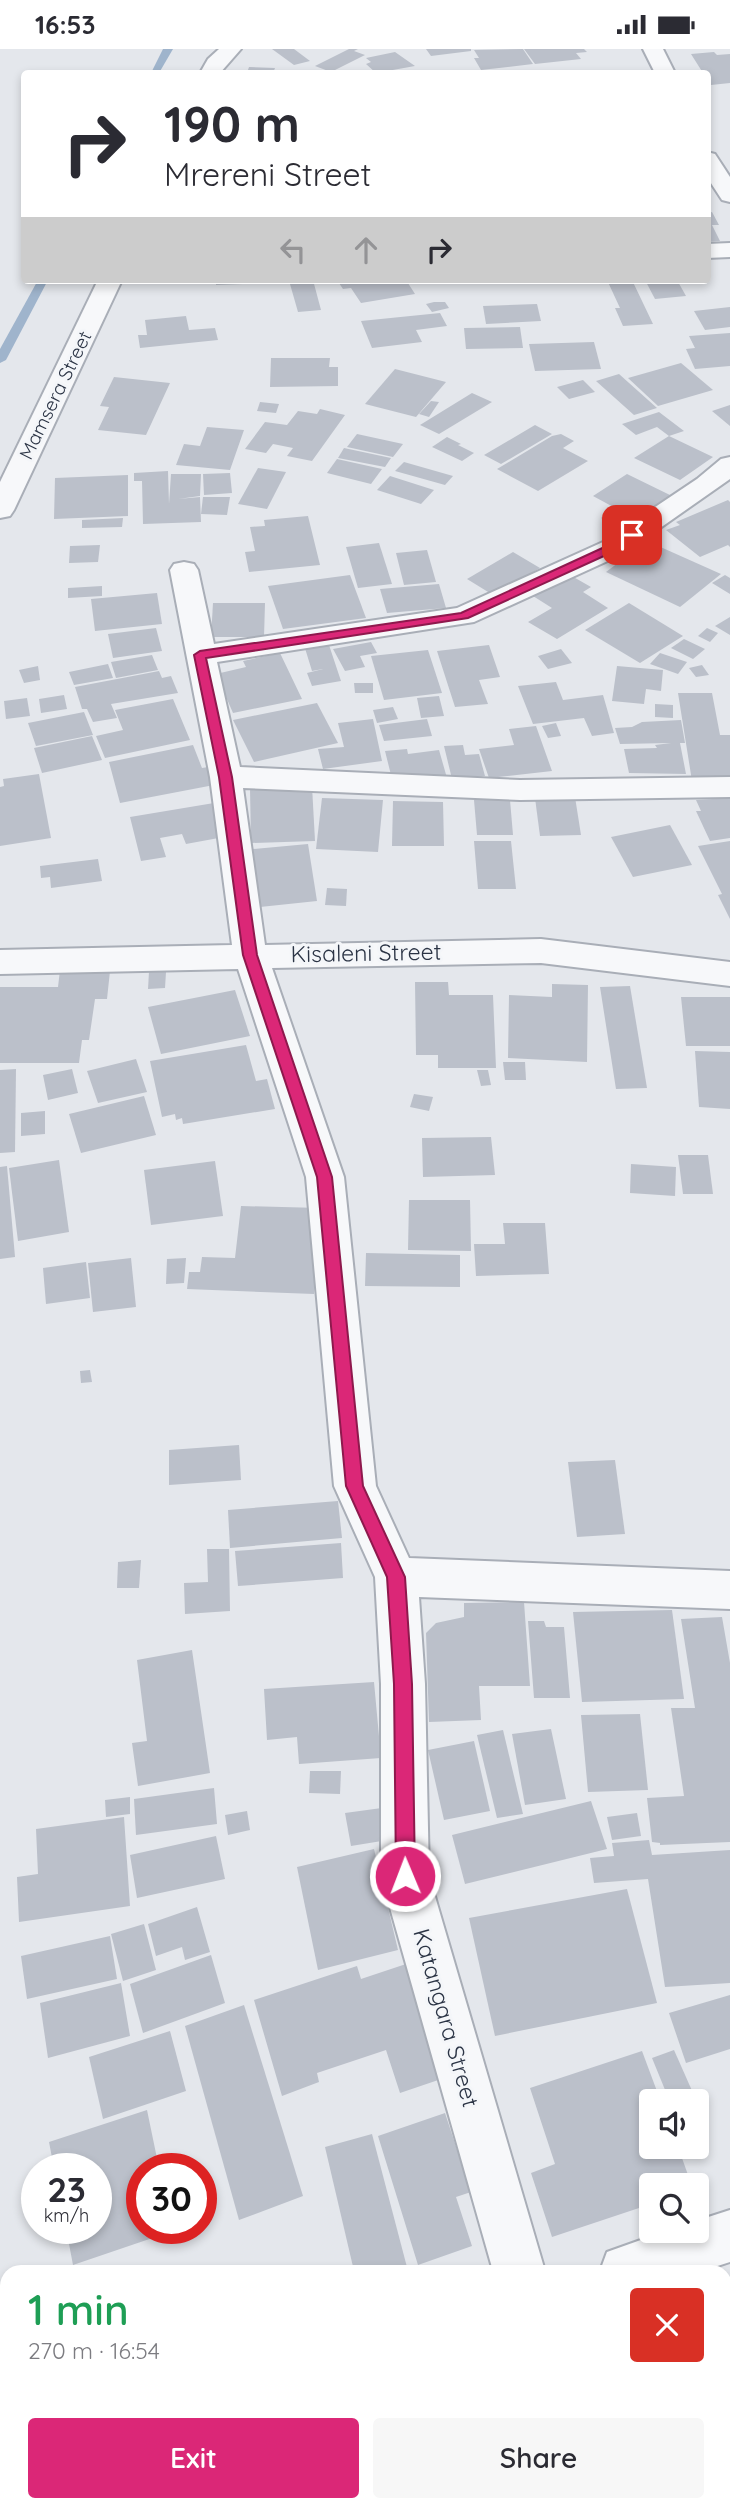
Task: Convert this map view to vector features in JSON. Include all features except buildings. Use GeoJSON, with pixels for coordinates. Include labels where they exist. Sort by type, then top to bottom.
{"type":"FeatureCollection","features":[{"type":"Feature","properties":{"kind":"street"},"geometry":{"type":"LineString","coordinates":[[212,70],[215,63],[231,49]]}},
{"type":"Feature","properties":{"kind":"street"},"geometry":{"type":"LineString","coordinates":[[653,49],[664,70]]}},
{"type":"Feature","properties":{"kind":"street"},"geometry":{"type":"LineString","coordinates":[[711,165],[730,195]]}},
{"type":"Feature","properties":{"kind":"street"},"geometry":{"type":"LineString","coordinates":[[711,251],[730,250]]}},
{"type":"Feature","properties":{"kind":"street","name":"Mamsera Street"},"geometry":{"type":"LineString","coordinates":[[0,510],[108,284]]}},
{"type":"Feature","properties":{"kind":"street"},"geometry":{"type":"LineString","coordinates":[[200,655],[464,616],[613,548],[707,485],[730,465]]}},
{"type":"Feature","properties":{"kind":"street","name":"Katangara Street"},"geometry":{"type":"LineString","coordinates":[[184,570],[226,777],[250,955],[325,1177],[355,1486],[396,1577],[403,1684],[405,1876],[517,2265]]}},
{"type":"Feature","properties":{"kind":"street"},"geometry":{"type":"LineString","coordinates":[[226,777],[520,790],[730,787]]}},
{"type":"Feature","properties":{"kind":"street","name":"Kisaleni Street"},"geometry":{"type":"LineString","coordinates":[[0,962],[541,951],[730,974]]}},
{"type":"Feature","properties":{"kind":"street"},"geometry":{"type":"LineString","coordinates":[[396,1577],[730,1590]]}},
{"type":"Feature","properties":{"kind":"street"},"geometry":{"type":"LineString","coordinates":[[644,2265],[730,2236]]}},
{"type":"Feature","properties":{"kind":"waterway"},"geometry":{"type":"LineString","coordinates":[[157,70],[168,49]]}},
{"type":"Feature","properties":{"kind":"waterway"},"geometry":{"type":"LineString","coordinates":[[0,360],[41,284]]}},
{"type":"Feature","properties":{"kind":"route"},"geometry":{"type":"LineString","coordinates":[[405,1876],[403,1684],[396,1577],[355,1486],[325,1177],[250,955],[226,777],[200,655],[464,616],[613,548],[632,535]]}}]}
